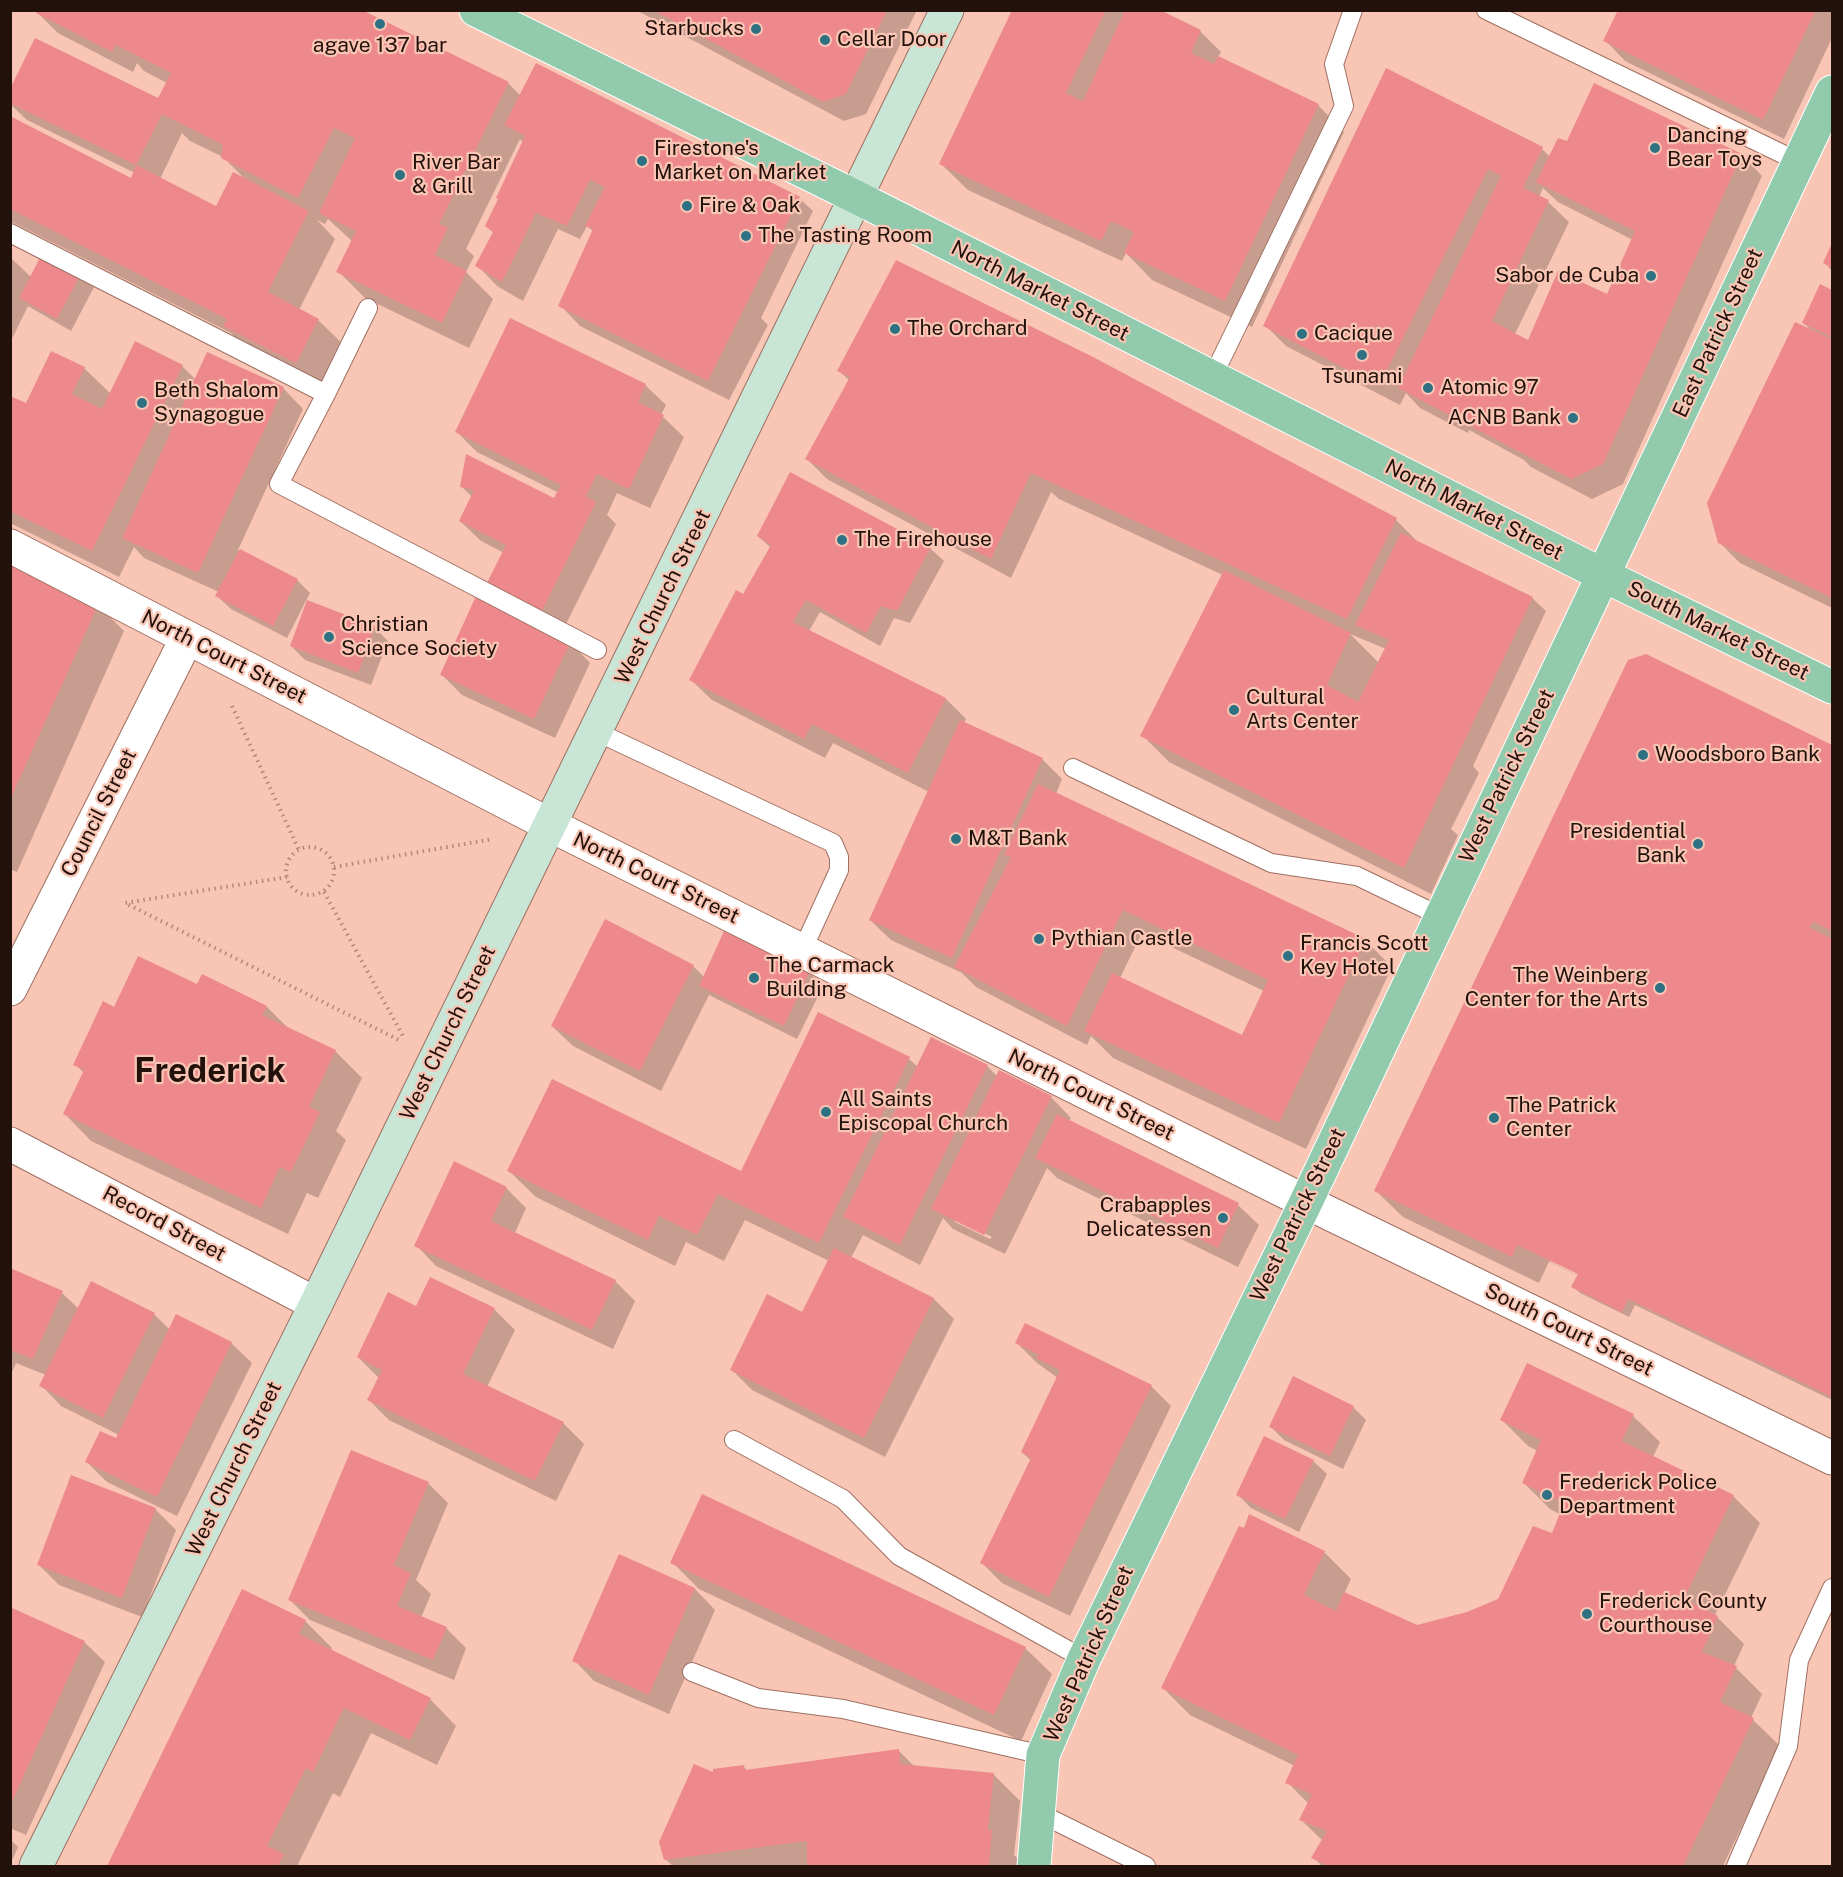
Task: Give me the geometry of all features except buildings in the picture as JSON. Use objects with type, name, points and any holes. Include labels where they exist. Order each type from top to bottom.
[{"type":"main road","name":"North Market Street","points":[[476,10],[858,198],[1603,575]]},
{"type":"main road","name":"East Patrick Street","points":[[1603,575],[1833,92]]},
{"type":"main road","name":"South Market Street","points":[[1603,575],[1833,687]]},
{"type":"main road","name":"West Patrick Street","points":[[1034,1866],[1043,1755],[1084,1659],[1306,1202],[1603,575]]},
{"type":"street","name":"West Church Street","points":[[36,1866],[597,732],[858,198],[947,10]]},
{"type":"street","name":"North Court Street","points":[[10,546],[550,825],[1306,1202]]},
{"type":"street","name":"Council Street","points":[[10,988],[187,638]]},
{"type":"street","name":"Record Street","points":[[10,1144],[316,1304]]},
{"type":"street","name":"South Court Street","points":[[1306,1202],[1833,1458]]},
{"type":"lane","points":[[1212,378],[1344,106],[1334,64],[1353,10]]},
{"type":"lane","points":[[1486,10],[1799,162]]},
{"type":"lane","points":[[10,232],[326,394]]},
{"type":"lane","points":[[368,308],[279,484],[597,650]]},
{"type":"lane","points":[[597,732],[833,843],[839,857],[839,870],[801,951]]},
{"type":"lane","points":[[1074,768],[1271,863],[1357,876],[1440,916]]},
{"type":"lane","points":[[735,1440],[843,1499],[898,1556],[1084,1659]]},
{"type":"lane","points":[[1736,1866],[1788,1746],[1799,1660],[1833,1588]]},
{"type":"lane","points":[[692,1672],[758,1698],[843,1709],[1043,1755]]},
{"type":"lane","points":[[1037,1812],[1146,1866]]},
{"type":"path","points":[[228,697],[299,850]]},
{"type":"path","points":[[334,867],[496,839]]},
{"type":"path","points":[[316,847],[328,855],[334,867],[332,881],[324,892],[310,896],[297,892],[288,882],[285,869],[291,856],[299,850],[316,847]]},
{"type":"path","points":[[287,877],[124,903],[407,1044],[324,892]]},
{"type":"place","name":"agave 137 bar","points":[[380,24]]},
{"type":"place","name":"Starbucks","points":[[756,29]]},
{"type":"place","name":"Cellar Door","points":[[825,40]]},
{"type":"place","name":"Dancing Bear Toys","points":[[1655,148]]},
{"type":"place","name":"Firestone's Market on Market","points":[[642,161]]},
{"type":"place","name":"River Bar & Grill","points":[[400,175]]},
{"type":"place","name":"Fire & Oak","points":[[687,206]]},
{"type":"place","name":"The Tasting Room","points":[[746,236]]},
{"type":"place","name":"Sabor de Cuba","points":[[1651,276]]},
{"type":"place","name":"The Orchard","points":[[895,329]]},
{"type":"place","name":"Cacique","points":[[1302,334]]},
{"type":"place","name":"Tsunami","points":[[1362,355]]},
{"type":"place","name":"Atomic 97","points":[[1428,388]]},
{"type":"place","name":"Beth Shalom Synagogue","points":[[142,403]]},
{"type":"place","name":"ACNB Bank","points":[[1573,418]]},
{"type":"place","name":"The Firehouse","points":[[842,540]]},
{"type":"place","name":"Christian Science Society","points":[[329,637]]},
{"type":"place","name":"Cultural Arts Center","points":[[1234,710]]},
{"type":"place","name":"Woodsboro Bank","points":[[1643,755]]},
{"type":"place","name":"M&T Bank","points":[[956,839]]},
{"type":"place","name":"Presidential Bank","points":[[1698,844]]},
{"type":"place","name":"Pythian Castle","points":[[1039,939]]},
{"type":"place","name":"Francis Scott Key Hotel","points":[[1288,956]]},
{"type":"place","name":"The Carmack Building","points":[[754,978]]},
{"type":"place","name":"The Weinberg Center for the Arts","points":[[1660,988]]},
{"type":"place","name":"All Saints Episcopal Church","points":[[826,1112]]},
{"type":"place","name":"The Patrick Center","points":[[1494,1118]]},
{"type":"place","name":"Crabapples Delicatessen","points":[[1223,1218]]},
{"type":"place","name":"Frederick Police Department","points":[[1547,1495]]},
{"type":"place","name":"Frederick County Courthouse","points":[[1587,1614]]},
{"type":"district","name":"Frederick","points":[[210,1072]]}]
